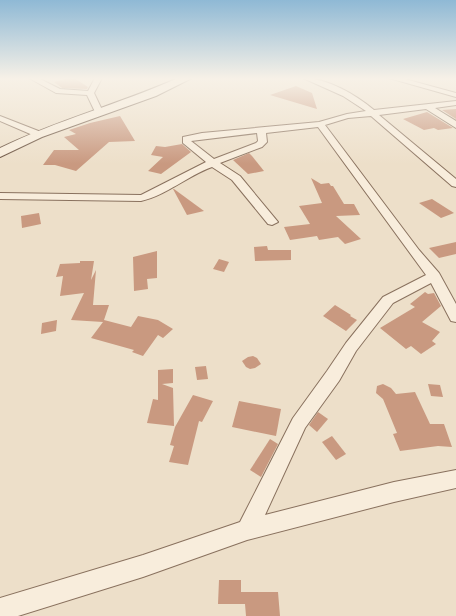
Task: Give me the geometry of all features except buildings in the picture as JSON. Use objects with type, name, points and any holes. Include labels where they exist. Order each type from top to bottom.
[{"type":"street","points":[[96,107],[99,112]]},
{"type":"street","points":[[0,153],[38,134],[114,107]]},
{"type":"street","points":[[365,107],[456,184]]},
{"type":"street","points":[[272,222],[236,178],[213,163],[186,141],[186,139],[320,124],[333,119],[372,112],[421,107]]},
{"type":"street","points":[[429,107],[456,125]]},
{"type":"street","points":[[0,118],[38,134]]},
{"type":"street","points":[[320,124],[415,254],[434,276],[456,317]]},
{"type":"street","points":[[0,196],[141,198],[149,196],[185,175],[259,145],[264,139],[260,130]]},
{"type":"street","points":[[247,530],[299,423],[333,376],[351,347],[388,300],[434,276]]},
{"type":"street","points":[[0,610],[143,566],[247,530],[394,492],[456,479]]}]
